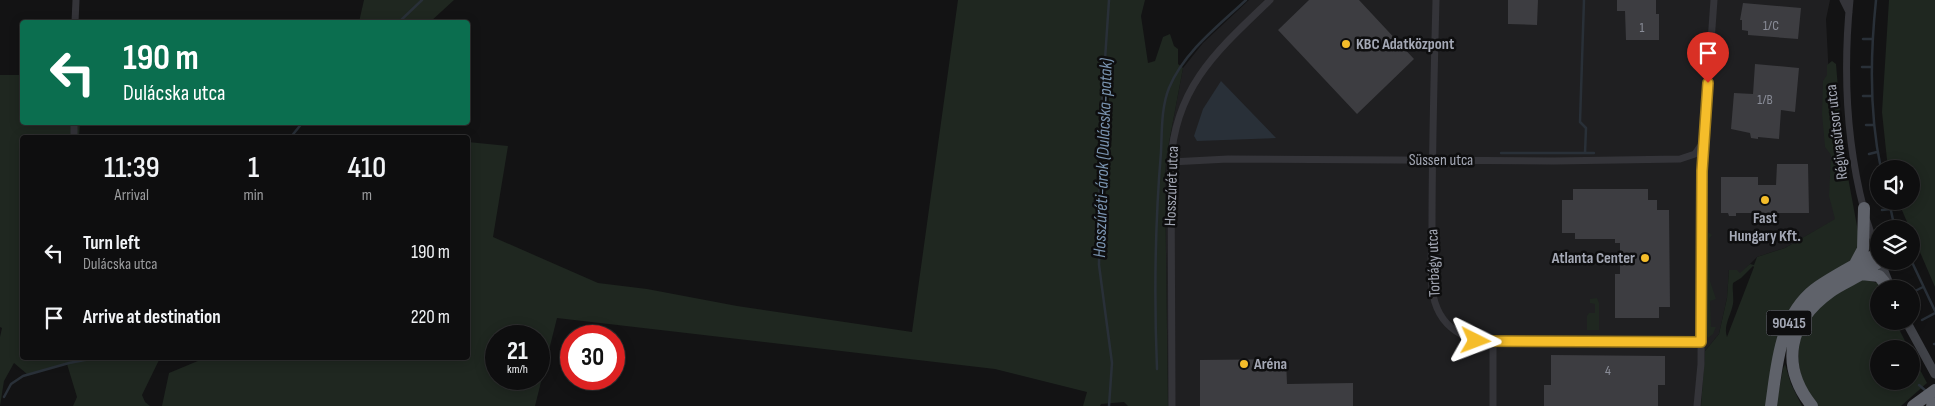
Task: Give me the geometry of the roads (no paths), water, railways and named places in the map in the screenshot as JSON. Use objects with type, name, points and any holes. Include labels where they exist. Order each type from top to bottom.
[{"type":"highway","points":[[1812,406],[1798,385],[1794,372],[1792,360],[1797,331],[1803,319],[1818,301],[1856,271],[1863,249],[1864,208]]},
{"type":"highway","name":"90415","points":[[1771,406],[1778,356],[1783,336],[1792,317],[1813,290],[1856,271],[1868,258],[1870,258]]},
{"type":"highway","points":[[1856,271],[1879,276],[1883,280]]},
{"type":"highway","points":[[1913,406],[1935,390]]},
{"type":"highway","points":[[1932,406],[1935,403]]},
{"type":"street","points":[[75,20],[76,0]]},
{"type":"street","name":"Hosszúrét utca","points":[[1172,406],[1171,162],[1179,116],[1195,81],[1225,43],[1270,0]]},
{"type":"street","name":"Torbágy utca","points":[[1436,0],[1432,160],[1433,270],[1436,306],[1442,319],[1451,329],[1476,341],[1701,342]]},
{"type":"street","points":[[1843,0],[1849,12]]},
{"type":"street","name":"Régivasútsor utca","points":[[1850,0],[1845,48],[1846,91],[1854,162],[1870,229]]},
{"type":"street","points":[[1697,406],[1701,342],[1701,226],[1704,141],[1715,2]]},
{"type":"street","name":"Süssen utca","points":[[1171,162],[1210,160],[1680,158],[1695,154],[1704,141]]},
{"type":"street","points":[[1911,330],[1935,374]]},
{"type":"street","points":[[1493,342],[1494,406]]},
{"type":"waterway","points":[[401,20],[422,0]]},
{"type":"waterway","name":"Hosszúréti-árok (Dulácska-patak)","points":[[1109,0],[1100,134],[1099,265],[1112,363],[1109,406]]},
{"type":"waterway","points":[[1157,369],[1156,233],[1162,120],[1166,96],[1175,75],[1183,63],[1203,40],[1246,0]]},
{"type":"waterway","points":[[1584,0],[1580,122],[1586,128],[1585,153]]},
{"type":"waterway","points":[[1876,0],[1872,85],[1874,127],[1879,160]]},
{"type":"waterway","points":[[1863,39],[1872,39]]},
{"type":"waterway","points":[[1862,67],[1871,67]]},
{"type":"waterway","points":[[1863,96],[1871,96]]},
{"type":"waterway","points":[[292,135],[301,125]]},
{"type":"waterway","points":[[1866,125],[1874,125]]},
{"type":"waterway","points":[[1869,154],[1877,152]]},
{"type":"waterway","points":[[1501,153],[1594,153]]},
{"type":"waterway","points":[[1891,210],[1893,220]]},
{"type":"waterway","points":[[1916,270],[1935,311]]},
{"type":"waterway","points":[[1922,320],[1935,313]]},
{"type":"waterway","points":[[4,397],[11,384],[23,376],[85,360]]},
{"type":"waterway","points":[[1920,386],[1926,391]]},
{"type":"place","name":"KBC Adatközpont","points":[[1346,44]]},
{"type":"place","name":"Fast Hungary Kft.","points":[[1765,200]]},
{"type":"place","name":"Atlanta Center","points":[[1645,258]]},
{"type":"place","name":"Aréna","points":[[1244,364]]}]
